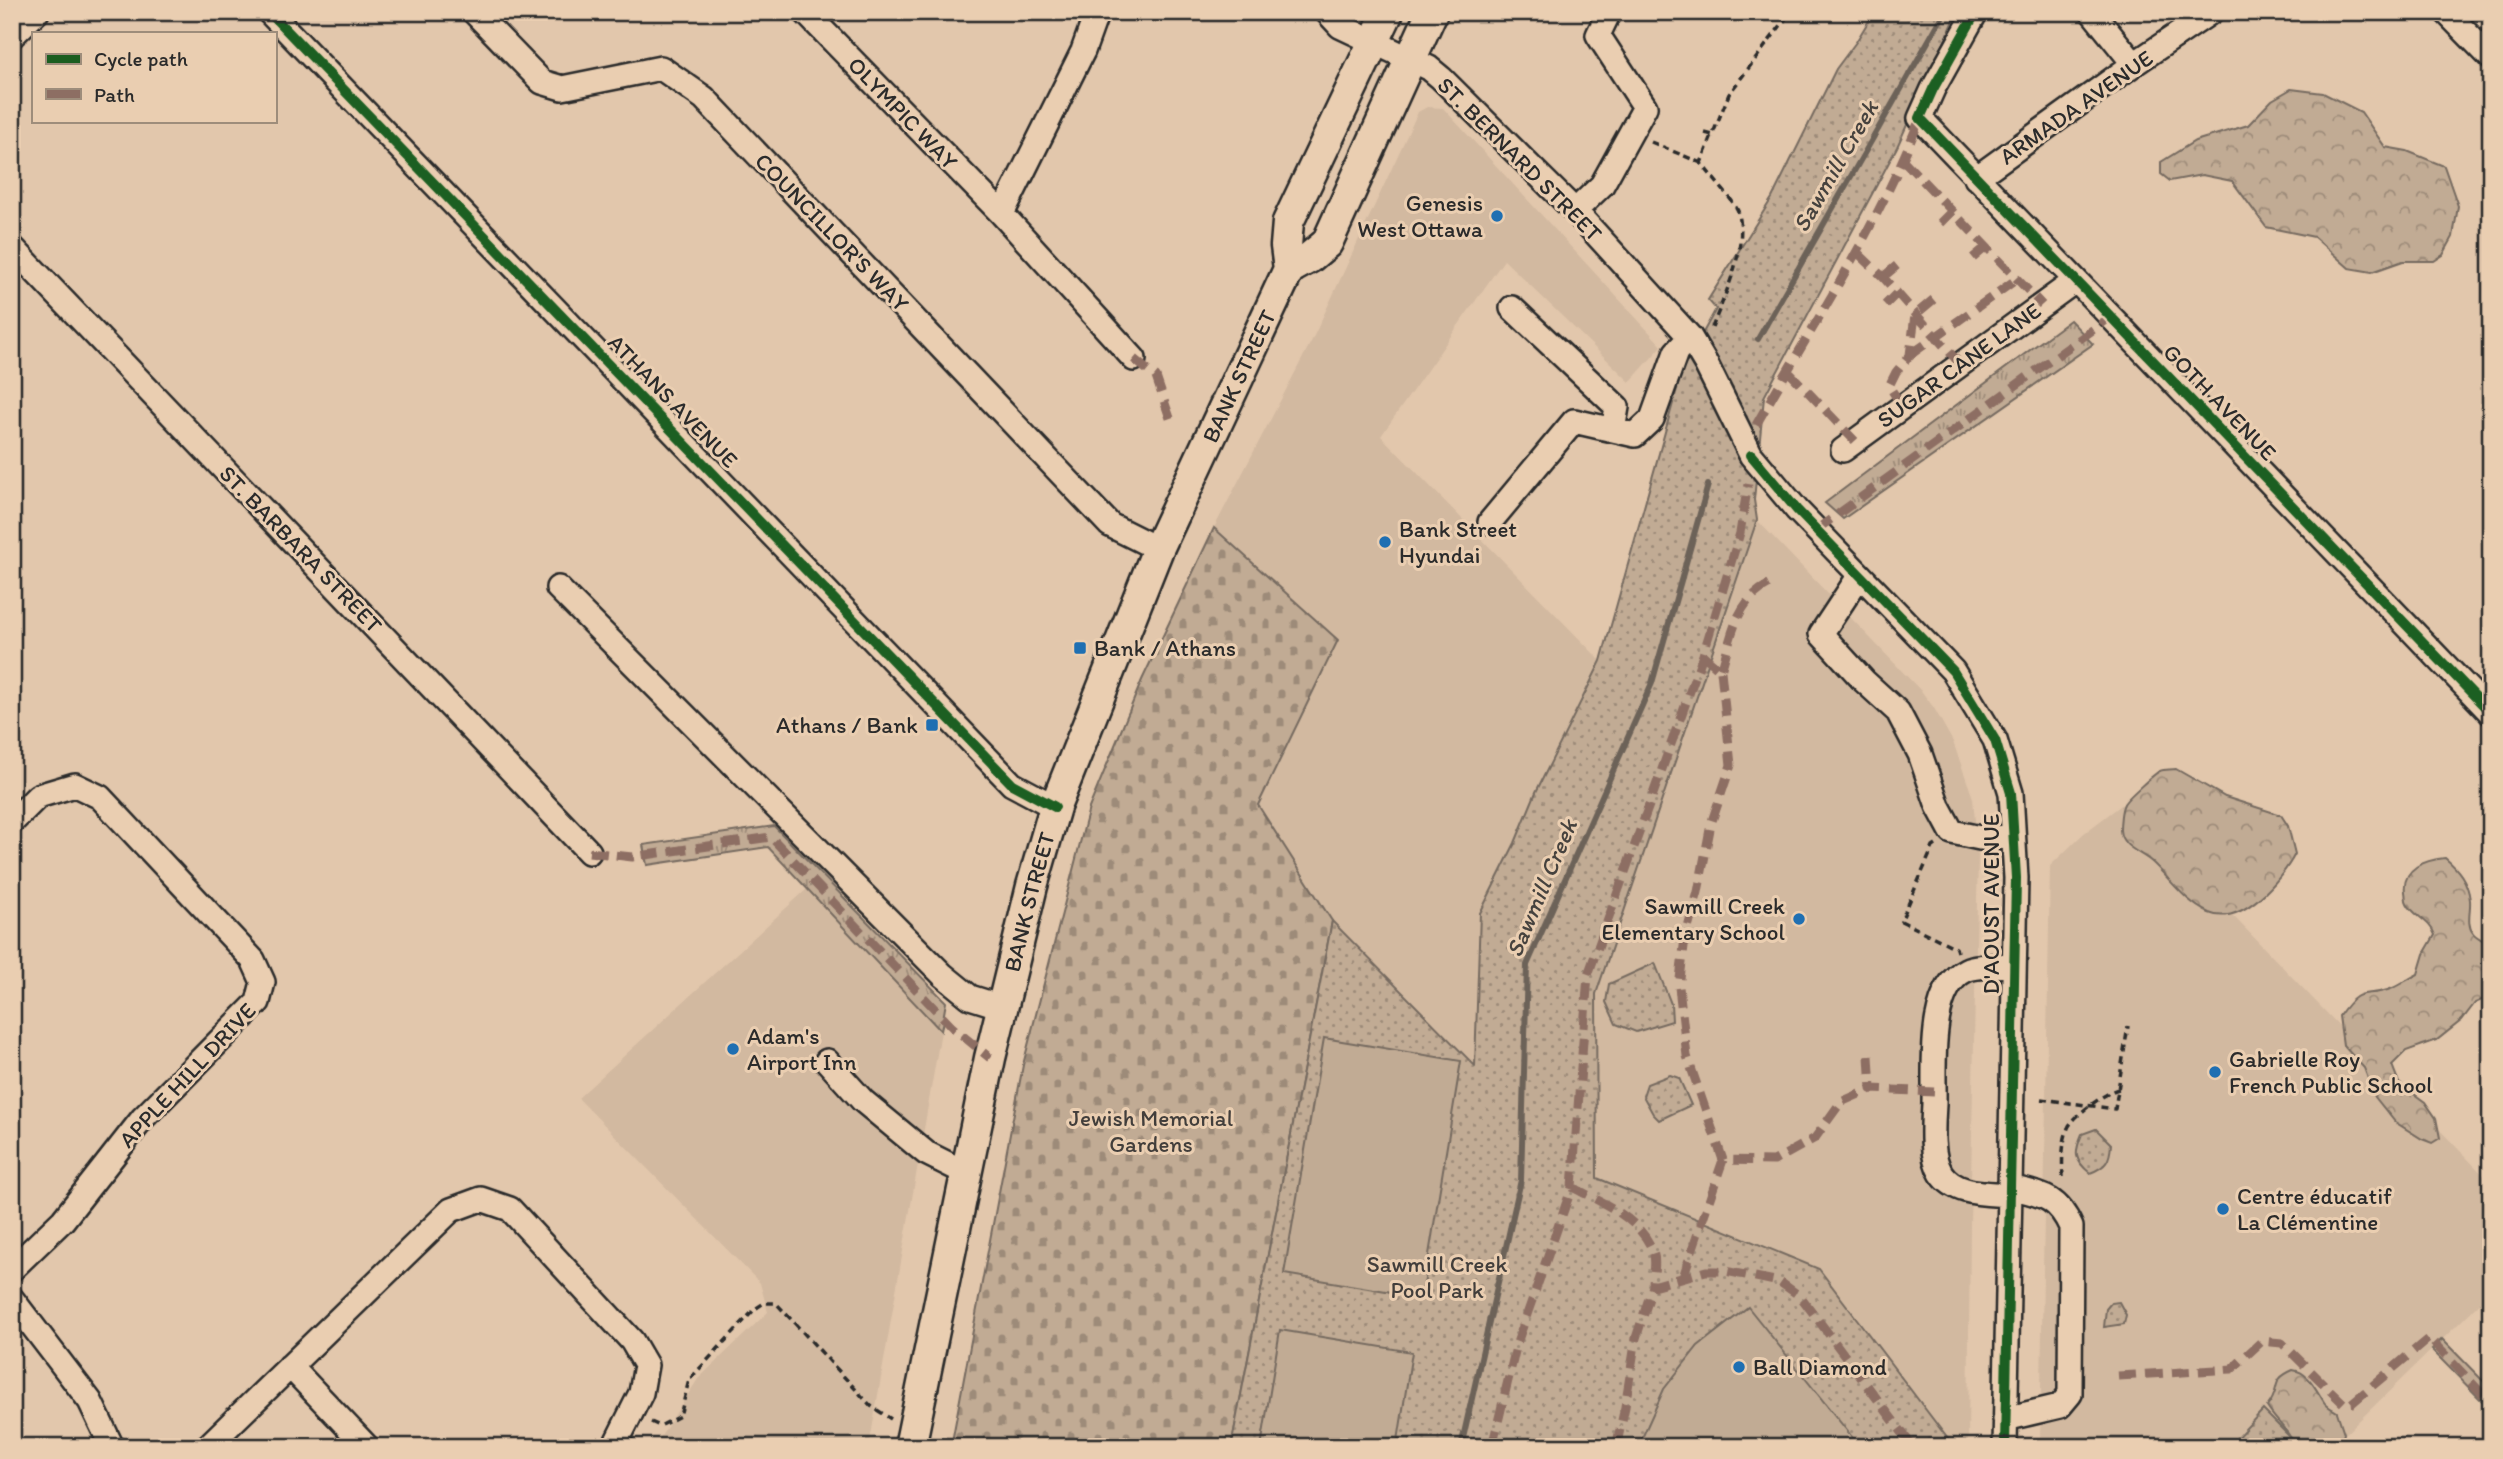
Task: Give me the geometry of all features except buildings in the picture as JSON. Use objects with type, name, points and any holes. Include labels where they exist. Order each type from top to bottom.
[{"type":"main road","name":"BANK STREET","points":[[912,1440],[1002,1007],[1055,807],[1158,549],[1289,269],[1286,246],[1288,222],[1388,12]]},
{"type":"main road","points":[[1289,269],[1309,258],[1327,243],[1432,12]]},
{"type":"street","points":[[12,36],[37,12]]},
{"type":"street","name":"ATHANS AVENUE","points":[[269,12],[1012,784],[1055,807]]},
{"type":"street","name":"OLYMPIC WAY","points":[[805,12],[1002,214],[1134,359]]},
{"type":"street","points":[[1002,214],[1083,51],[1097,12]]},
{"type":"street","name":"ST. BERNARD STREET","points":[[1327,12],[1340,26],[1429,68],[1441,78],[1701,333]]},
{"type":"street","points":[[1575,211],[1602,185],[1645,107],[1598,35],[1609,12]]},
{"type":"street","name":"GOTH AVENUE","points":[[1976,12],[1920,118],[2491,713]]},
{"type":"street","points":[[2092,12],[2134,64]]},
{"type":"street","name":"ARMADA AVENUE","points":[[1976,178],[2211,12]]},
{"type":"street","points":[[2446,12],[2491,58]]},
{"type":"street","name":"COUNCILLOR'S WAY","points":[[477,13],[542,82],[562,89],[661,68],[704,98],[1110,525],[1158,549]]},
{"type":"street","name":"ST. BARBARA STREET","points":[[12,247],[589,852]]},
{"type":"street","name":"SUGAR CANE LANE","points":[[1843,450],[2075,281]]},
{"type":"street","points":[[1512,308],[1617,407],[1614,430]]},
{"type":"street","points":[[1490,522],[1574,421],[1635,435],[1652,419],[1676,352],[1701,333]]},
{"type":"street","name":"D'AOUST AVENUE","points":[[1701,333],[1706,363],[1751,455],[1797,510],[1953,671],[1995,740],[2011,793],[2016,878],[2005,1447]]},
{"type":"street","points":[[1860,575],[1821,634],[1864,681],[1898,712],[1920,754],[1938,806],[1952,832],[1980,838],[2014,837]]},
{"type":"street","points":[[558,589],[943,975],[970,997],[1002,1007]]},
{"type":"street","name":"APPLE HILL DRIVE","points":[[12,822],[38,796],[75,785],[100,797],[253,960],[263,982],[258,1002],[143,1118],[63,1220],[12,1269]]},
{"type":"street","points":[[2005,1419],[2060,1406],[2070,1394],[2071,1227],[2065,1212],[2056,1202],[2041,1195],[2009,1191],[1962,1191],[1941,1173],[1932,1129],[1933,1054],[1939,1012],[1950,985],[1967,970],[2014,965]]},
{"type":"street","points":[[827,1061],[863,1101],[926,1153],[966,1173]]},
{"type":"street","points":[[207,1447],[451,1210],[481,1199],[510,1209],[632,1341],[646,1365],[641,1393],[614,1447]]},
{"type":"street","points":[[12,1299],[90,1401],[112,1447]]},
{"type":"street","points":[[290,1366],[367,1447]]},
{"type":"path","points":[[1701,163],[1729,94],[1791,12]]},
{"type":"path","points":[[1704,133],[1713,135]]},
{"type":"path","points":[[1632,134],[1701,163],[1738,211],[1740,237],[1737,266],[1701,333]]},
{"type":"path","points":[[1950,946],[1901,921],[1933,848],[1952,832]]},
{"type":"path","points":[[2041,1100],[2115,1109],[2128,1026]]},
{"type":"path","points":[[2063,1177],[2062,1159],[2068,1126],[2109,1091],[2119,1089]]},
{"type":"path","points":[[630,1415],[660,1426],[680,1416],[689,1380],[755,1309],[764,1303],[776,1303],[871,1406],[912,1440]]},
{"type":"shaded area","points":[[1427,107],[1443,108],[1662,346],[1630,382],[1504,260],[1381,436],[1601,661],[1475,1067],[1332,921],[1258,805],[1338,640],[1214,528],[1313,338],[1418,112]]},
{"type":"shaded area","name":"Sawmill Creek Elementary School","points":[[1757,520],[1922,692],[1953,742],[1973,798],[1978,856],[1968,1447],[1954,1447],[1819,1269],[1596,1178],[1596,994]]},
{"type":"shaded area","name":"Gabrielle Roy French Public School","points":[[2124,803],[2491,1183],[2491,1292],[2332,1447],[2040,1447],[2050,866],[2083,834]]},
{"type":"shaded area","points":[[807,889],[941,1031],[869,1447],[654,1447],[698,1379],[768,1312],[760,1283],[578,1098]]},
{"type":"green space","name":"Sawmill Creek Pool Park","points":[[1874,12],[1958,12],[1897,147],[1764,397],[1754,500],[1757,520],[1596,994],[1597,1178],[1819,1269],[1954,1447],[1231,1447],[1332,921],[1475,1066],[1480,913],[1601,661],[1682,371],[1716,309],[1708,300],[1772,198],[1836,69]]},
{"type":"green space","points":[[2291,89],[2323,93],[2361,112],[2385,147],[2407,151],[2444,166],[2458,206],[2453,237],[2443,255],[2434,261],[2403,261],[2372,272],[2349,268],[2314,237],[2266,227],[2232,181],[2202,175],[2170,181],[2161,174],[2161,162],[2195,141],[2248,125],[2272,100]]},
{"type":"green space","points":[[2070,320],[2093,344],[1843,519],[1825,503]]},
{"type":"green space","name":"Jewish Memorial Gardens","points":[[1214,528],[1338,640],[1258,805],[1332,921],[1231,1447],[951,1447],[1023,1065],[1089,808],[1142,680]]},
{"type":"green space","points":[[2176,769],[2225,797],[2281,815],[2288,826],[2295,854],[2289,864],[2260,898],[2235,913],[2222,916],[2200,908],[2121,836],[2121,817],[2126,801],[2157,773]]},
{"type":"green space","points":[[774,826],[946,1002],[941,1031],[768,847],[647,865],[643,845]]},
{"type":"green space","points":[[2445,858],[2465,881],[2470,900],[2471,929],[2491,947],[2491,996],[2475,1003],[2462,1020],[2437,1040],[2406,1051],[2392,1065],[2399,1083],[2425,1102],[2436,1118],[2440,1138],[2432,1143],[2395,1122],[2375,1097],[2364,1068],[2343,1045],[2339,1016],[2358,996],[2393,988],[2418,974],[2424,954],[2435,935],[2407,903],[2405,884],[2407,877],[2416,867]]},
{"type":"green space","points":[[1655,963],[1671,1004],[1672,1021],[1636,1032],[1616,1024],[1606,1002],[1609,984]]},
{"type":"green space","points":[[1324,1038],[1461,1061],[1422,1297],[1284,1274]]},
{"type":"green space","points":[[1670,1075],[1679,1078],[1691,1105],[1659,1120],[1643,1096],[1647,1084]]},
{"type":"green space","points":[[2096,1129],[2111,1144],[2106,1163],[2090,1173],[2078,1160],[2077,1151],[2082,1134]]},
{"type":"green space","points":[[2119,1302],[2126,1315],[2124,1324],[2104,1327],[2106,1309],[2111,1303]]},
{"type":"green space","name":"Ball Diamond","points":[[1748,1307],[1860,1447],[1638,1447],[1664,1389],[1698,1346]]},
{"type":"green space","points":[[1280,1330],[1412,1352],[1397,1447],[1261,1447]]},
{"type":"green space","points":[[2442,1339],[2491,1389],[2491,1410],[2432,1350]]},
{"type":"green space","points":[[2293,1370],[2308,1378],[2325,1404],[2337,1412],[2344,1433],[2341,1447],[2295,1447],[2290,1436],[2267,1407],[2278,1381]]},
{"type":"green space","points":[[2263,1410],[2297,1444],[2294,1447],[2230,1445]]},
{"type":"waterway","name":"Sawmill Creek","points":[[1758,339],[1945,12]]},
{"type":"waterway","name":"Sawmill Creek","points":[[1461,1447],[1521,1180],[1527,965],[1652,683],[1708,485]]},
{"type":"marked path","points":[[1756,425],[1865,237],[1920,118]]},
{"type":"marked path","points":[[1904,161],[2042,305]]},
{"type":"marked path","points":[[1940,223],[1952,211]]},
{"type":"marked path","points":[[1973,258],[1986,247]]},
{"type":"marked path","points":[[1858,253],[1883,277],[1960,364]]},
{"type":"marked path","points":[[1883,277],[1901,262]]},
{"type":"marked path","points":[[1910,355],[2017,279]]},
{"type":"marked path","points":[[1885,305],[1896,294]]},
{"type":"marked path","points":[[1902,406],[1889,386],[1910,355],[1915,315],[1934,299]]},
{"type":"marked path","points":[[1816,530],[2109,318]]},
{"type":"marked path","points":[[1134,359],[1156,377],[1172,424]]},
{"type":"marked path","points":[[1788,371],[1855,441]]},
{"type":"marked path","points":[[1492,1447],[1517,1343],[1572,1187],[1588,975],[1703,655],[1740,533],[1748,484]]},
{"type":"marked path","points":[[1703,655],[1721,671],[1742,610],[1758,591],[1770,584]]},
{"type":"marked path","points":[[1721,671],[1731,765],[1711,824],[1698,892],[1685,938],[1679,987],[1687,1056],[1723,1160],[1774,1161],[1815,1138],[1841,1102],[1871,1089]]},
{"type":"marked path","points":[[589,852],[632,857],[771,837],[952,1027],[990,1058]]},
{"type":"marked path","points":[[1869,1056],[1871,1089],[1934,1092]]},
{"type":"marked path","points":[[1683,1277],[1723,1160]]},
{"type":"marked path","points":[[1572,1187],[1619,1212],[1639,1230],[1654,1256],[1653,1286]]},
{"type":"marked path","points":[[1616,1447],[1636,1338],[1653,1286],[1706,1271],[1725,1271],[1780,1282],[1801,1297],[1913,1447]]},
{"type":"marked path","points":[[2118,1376],[2232,1369],[2262,1341],[2282,1343],[2344,1404],[2352,1403],[2429,1338],[2491,1403]]},
{"type":"cycle path","points":[[269,12],[1012,784],[1055,807]]},
{"type":"cycle path","points":[[1976,12],[1920,118],[2491,713]]},
{"type":"cycle path","points":[[1751,455],[1797,510],[1953,671],[1995,740],[2011,793],[2016,878],[2005,1447]]},
{"type":"place","name":"Genesis West Ottawa","points":[[1497,216]]},
{"type":"place","name":"Bank Street Hyundai","points":[[1385,542]]},
{"type":"place","name":"Bank / Athans","points":[[1080,648]]},
{"type":"place","name":"Athans / Bank","points":[[932,725]]},
{"type":"place","name":"Sawmill Creek Elementary School","points":[[1799,919]]},
{"type":"place","name":"Adam's Airport Inn","points":[[733,1049]]},
{"type":"place","name":"Gabrielle Roy French Public School","points":[[2215,1072]]},
{"type":"place","name":"Centre éducatif La Clémentine","points":[[2223,1209]]},
{"type":"place","name":"Ball Diamond","points":[[1739,1367]]}]
